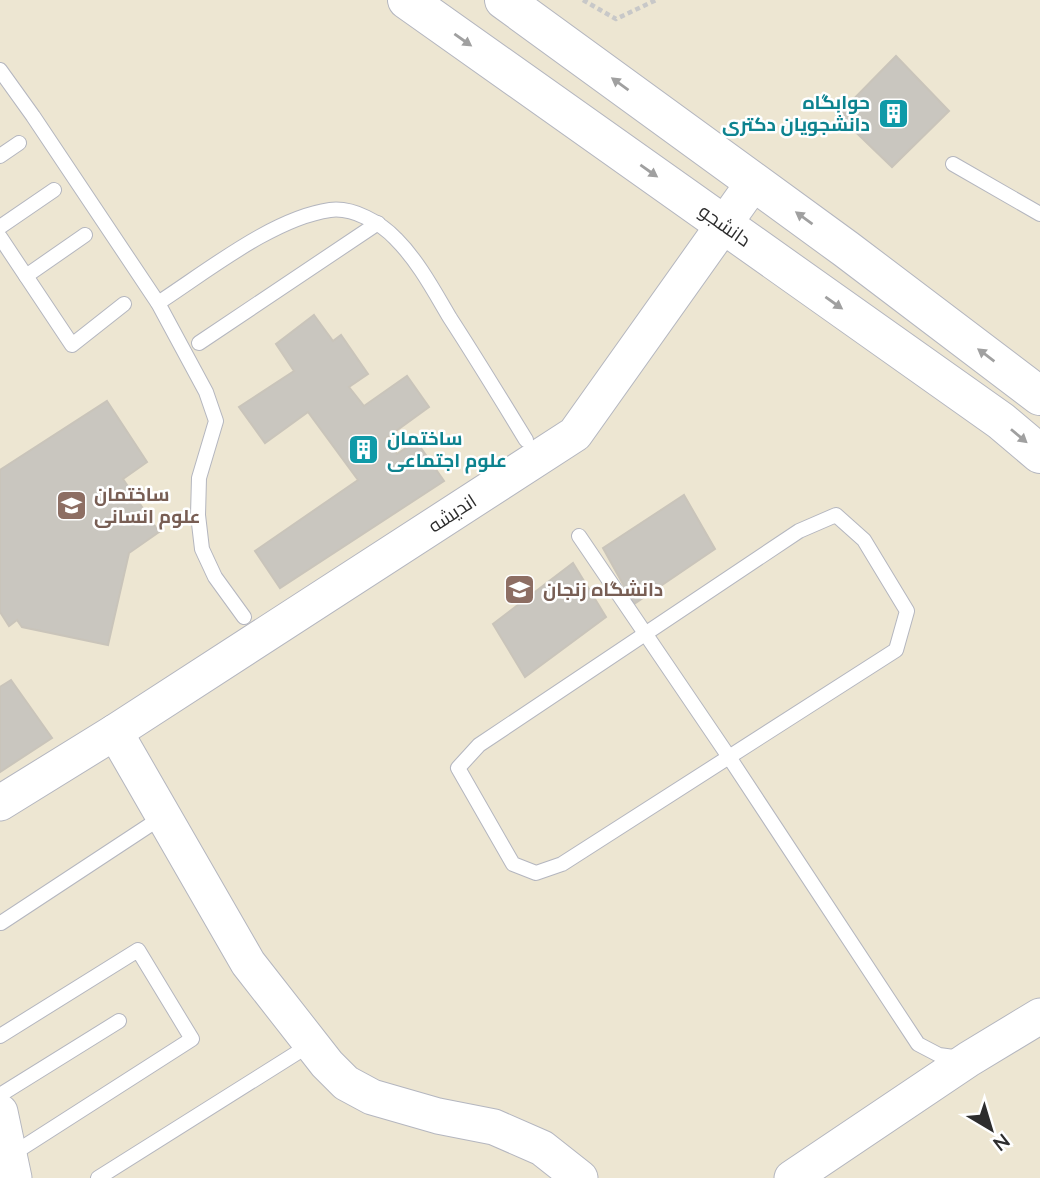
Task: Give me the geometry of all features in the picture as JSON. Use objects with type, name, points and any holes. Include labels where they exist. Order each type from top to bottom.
[{"type":"main road","name":"دانشجو","points":[[407,0],[1001,421],[1040,454]]},
{"type":"main road","points":[[504,0],[754,182],[1040,396]]},
{"type":"street","name":"اندیشه","points":[[0,803],[575,433],[754,182]]},
{"type":"street","points":[[114,732],[248,963],[327,1064],[346,1083],[372,1097],[438,1116],[494,1127],[542,1147],[580,1178]]},
{"type":"street","points":[[792,1178],[969,1059],[1040,1016]]},
{"type":"street","points":[[0,1112],[12,1167]]},
{"type":"lane","points":[[0,70],[158,303],[206,392],[216,421],[199,478],[198,515],[202,549],[215,577],[244,617]]},
{"type":"lane","points":[[0,156],[19,143]]},
{"type":"lane","points":[[953,164],[1040,214]]},
{"type":"lane","points":[[0,228],[54,190]]},
{"type":"lane","points":[[158,303],[257,239],[298,219],[332,209],[355,213],[378,223],[397,239],[424,275],[526,440]]},
{"type":"lane","points":[[199,343],[378,223]]},
{"type":"lane","points":[[26,276],[85,235]]},
{"type":"lane","points":[[0,237],[72,345],[124,304]]},
{"type":"lane","points":[[835,515],[864,540],[907,611],[896,650],[562,864],[536,873],[513,864],[458,768],[479,745],[645,634],[799,531],[835,515]]},
{"type":"lane","points":[[579,536],[918,1044],[939,1055],[969,1059]]},
{"type":"lane","points":[[1,923],[162,817]]},
{"type":"lane","points":[[0,1036],[138,950],[192,1039],[12,1167]]},
{"type":"lane","points":[[0,1095],[119,1021]]},
{"type":"lane","points":[[98,1178],[311,1044]]},
{"type":"path","points":[[583,0],[617,19],[656,0]]},
{"type":"shaded area","name":"دانشگاه زنجان","points":[[0,0],[1040,0],[1040,1178],[0,1178]]},
{"type":"building","name":"حوابگاه دانشجویان دکتری","points":[[896,56],[949,111],[892,167],[838,115]]},
{"type":"building","name":"ساختمان علوم اجتماعی","points":[[314,315],[333,341],[341,335],[368,374],[349,387],[364,406],[407,376],[429,407],[385,439],[397,454],[416,441],[444,481],[280,588],[255,551],[358,480],[308,412],[265,443],[239,407],[294,371],[276,344]]},
{"type":"building","name":"ساختمان علوم انسانی","points":[[107,401],[147,462],[123,479],[159,532],[129,553],[108,645],[22,627],[17,620],[9,626],[0,612],[0,470]]},
{"type":"building","points":[[684,495],[715,549],[634,604],[603,548]]},
{"type":"building","points":[[573,563],[606,617],[525,677],[493,624]]},
{"type":"building","points":[[11,680],[52,738],[0,772],[0,687]]},
{"type":"place","name":"حوابگاه دانشجویان دکتری","points":[[893,113]]},
{"type":"place","name":"ساختمان علوم اجتماعی","points":[[364,449]]},
{"type":"place","name":"ساختمان علوم انسانی","points":[[71,505]]},
{"type":"place","name":"دانشگاه زنجان","points":[[520,589]]}]
